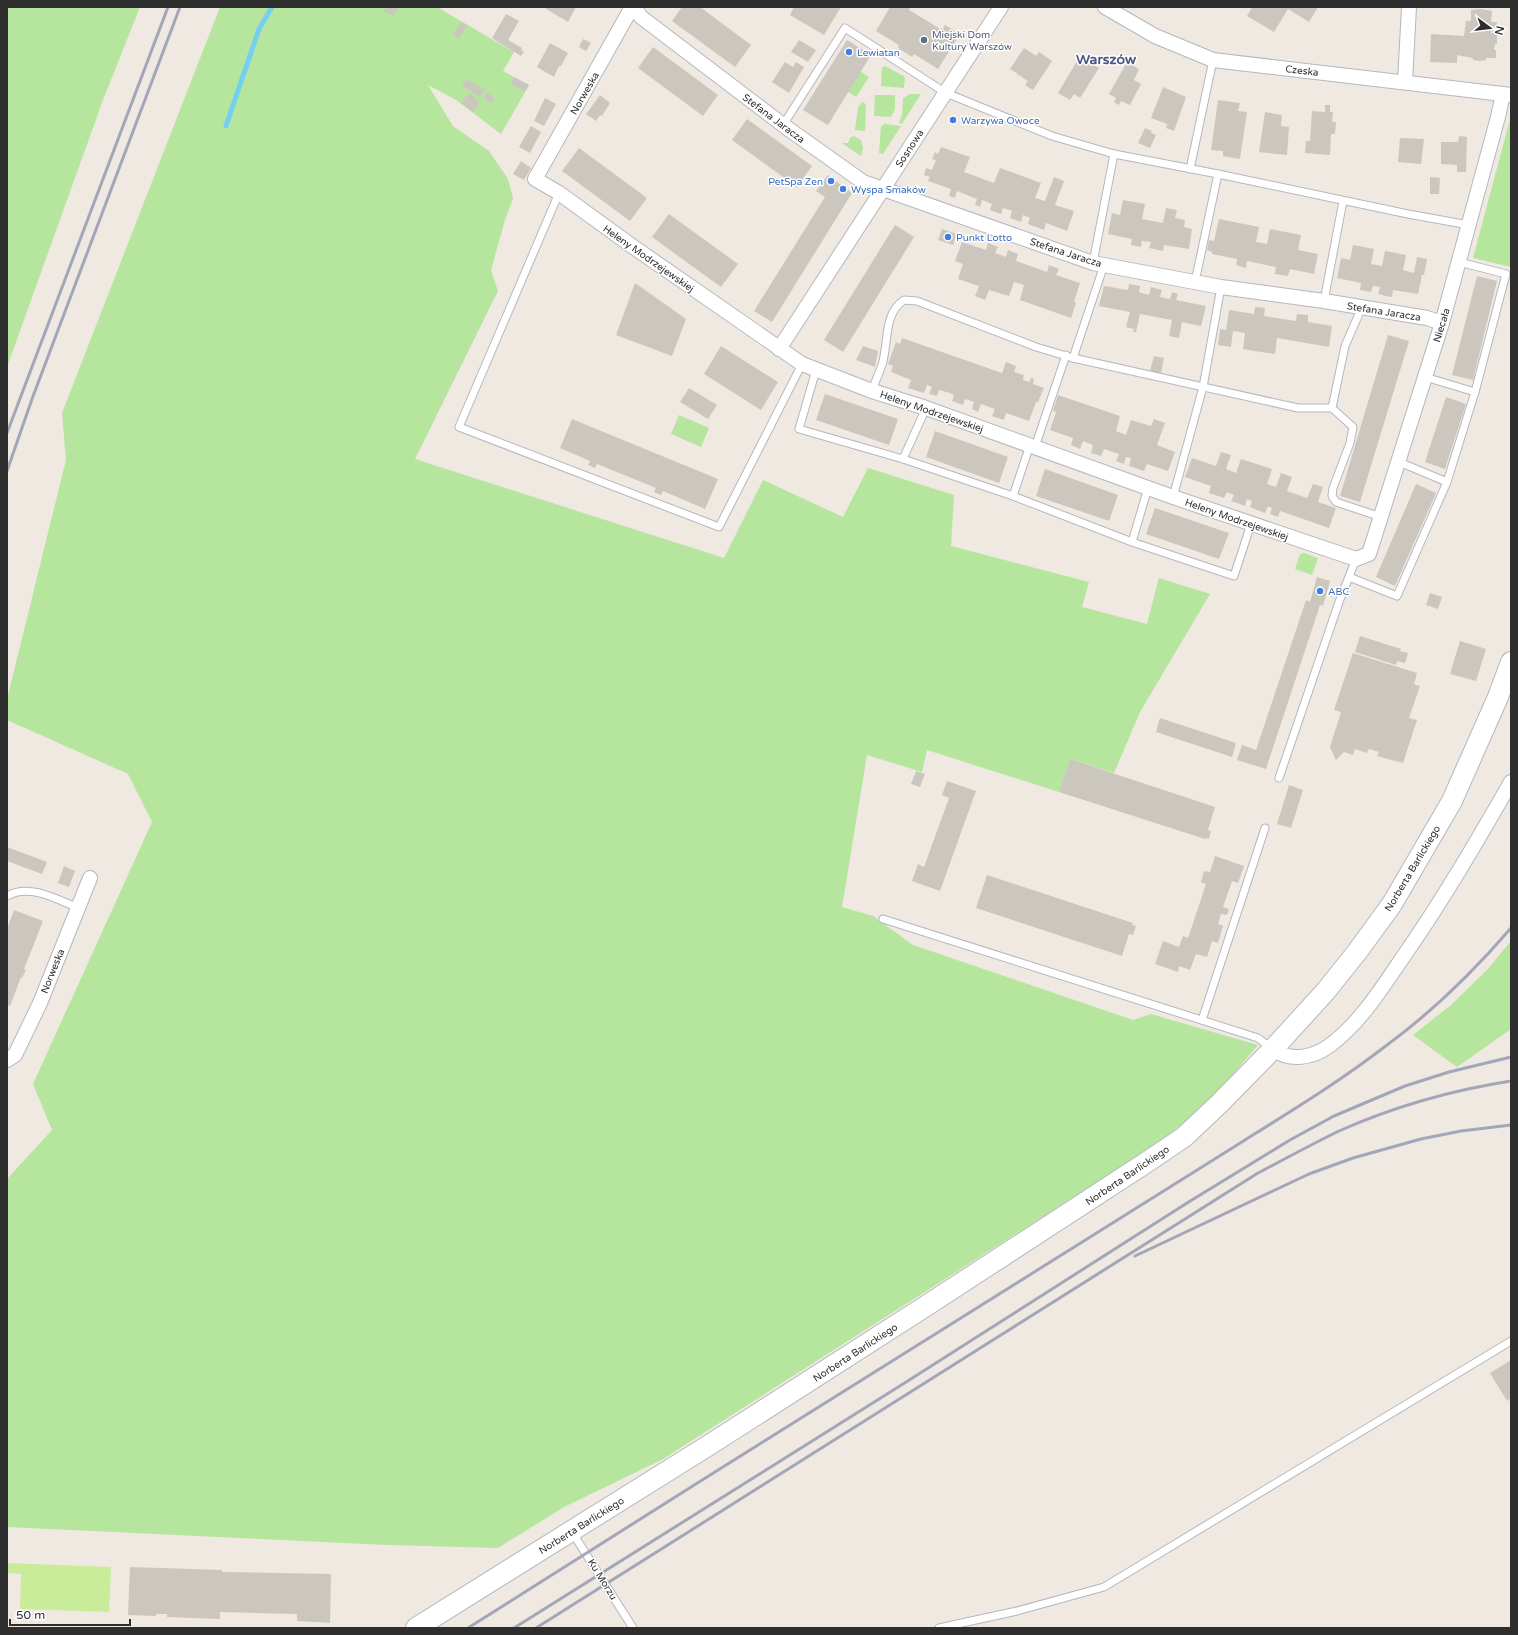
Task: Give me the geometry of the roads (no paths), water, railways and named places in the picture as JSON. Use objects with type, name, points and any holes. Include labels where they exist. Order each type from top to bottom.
[{"type":"street","name":"Stefana Jaracza","points":[[633,7],[640,17],[783,125],[863,182],[1098,264],[1221,287],[1324,301],[1427,318],[1442,323]]},
{"type":"street","name":"Norweska","points":[[535,179],[633,7]]},
{"type":"street","name":"Sosnowa","points":[[779,349],[882,188],[946,93],[1001,7]]},
{"type":"street","name":"Czeska","points":[[1105,7],[1155,36],[1212,60],[1507,94]]},
{"type":"street","points":[[1405,82],[1408,7]]},
{"type":"street","name":"Niecała","points":[[1362,556],[1381,517],[1399,462],[1442,323],[1498,117],[1507,94]]},
{"type":"street","name":"Heleny Modrzejewskiej","points":[[535,179],[559,193],[802,364],[872,391],[926,408],[1251,524],[1362,556]]},
{"type":"street","name":"Norberta Barlickiego","points":[[416,1628],[922,1309],[1184,1137],[1220,1104],[1325,992],[1357,952],[1392,904],[1455,795],[1498,698],[1511,662]]},
{"type":"street","points":[[1273,1049],[1281,1055],[1290,1058],[1305,1057],[1328,1047],[1346,1032],[1374,999],[1420,933],[1472,850],[1511,782]]},
{"type":"street","name":"Norweska","points":[[7,1060],[15,1055],[29,1026],[90,878]]},
{"type":"lane","points":[[783,125],[845,28],[946,93],[1052,136],[1114,154],[1469,225]]},
{"type":"lane","points":[[1190,169],[1212,60]]},
{"type":"lane","points":[[1073,358],[1098,264],[1114,154]]},
{"type":"lane","points":[[1195,282],[1218,174]]},
{"type":"lane","points":[[559,193],[459,427],[719,528],[802,364]]},
{"type":"lane","points":[[1324,301],[1343,201]]},
{"type":"lane","points":[[1349,577],[1397,596],[1447,482],[1475,392],[1506,274],[1459,262]]},
{"type":"lane","points":[[1173,497],[1203,387],[1221,287]]},
{"type":"lane","points":[[872,391],[882,364],[890,315],[898,304],[904,300],[917,301],[1036,347],[1073,358],[1298,408],[1332,408],[1353,426],[1350,443],[1333,488],[1332,496],[1336,502],[1381,517]]},
{"type":"lane","points":[[1332,408],[1345,346],[1362,307]]},
{"type":"lane","points":[[1013,496],[1066,355]]},
{"type":"lane","points":[[816,370],[799,429],[903,459],[1013,496],[1132,542],[1234,576],[1251,524]]},
{"type":"lane","points":[[1425,377],[1475,392]]},
{"type":"lane","points":[[903,459],[926,408]]},
{"type":"lane","points":[[1399,462],[1447,482]]},
{"type":"lane","points":[[1132,542],[1148,488]]},
{"type":"lane","points":[[1278,778],[1339,602],[1349,577],[1362,556]]},
{"type":"lane","points":[[1202,1020],[1265,828]]},
{"type":"lane","points":[[7,896],[11,893],[31,890],[78,908]]},
{"type":"lane","points":[[883,919],[1258,1038],[1273,1049]]},
{"type":"lane","points":[[940,1628],[1017,1611],[1104,1587],[1511,1341]]},
{"type":"lane","name":"Ku Morzu","points":[[572,1531],[633,1628]]},
{"type":"waterway","points":[[226,126],[259,29],[272,7]]},
{"type":"railway","points":[[7,433],[168,7]]},
{"type":"railway","points":[[7,471],[32,399],[180,7]]},
{"type":"railway","points":[[468,1628],[1335,1083],[1404,1032],[1436,1005],[1482,960],[1511,928]]},
{"type":"railway","points":[[514,1628],[903,1384],[1187,1203],[1290,1140],[1334,1116],[1405,1086],[1449,1072],[1511,1057]]},
{"type":"railway","points":[[536,1628],[1258,1173],[1339,1131],[1380,1114],[1445,1094],[1511,1081]]},
{"type":"railway","points":[[1135,1256],[1309,1174],[1353,1158],[1421,1139],[1461,1131],[1511,1125]]},
{"type":"place","name":"Miejski Dom Kultury Warszów","points":[[924,40]]},
{"type":"place","name":"Lewiatan","points":[[849,52]]},
{"type":"place","name":"Warzywa Owoce","points":[[953,120]]},
{"type":"place","name":"PetSpa Zen","points":[[831,181]]},
{"type":"place","name":"Wyspa Smaków","points":[[843,189]]},
{"type":"place","name":"Punkt Lotto","points":[[948,237]]},
{"type":"place","name":"ABC","points":[[1320,591]]},
{"type":"district","name":"Warszów","points":[[1106,59]]}]
